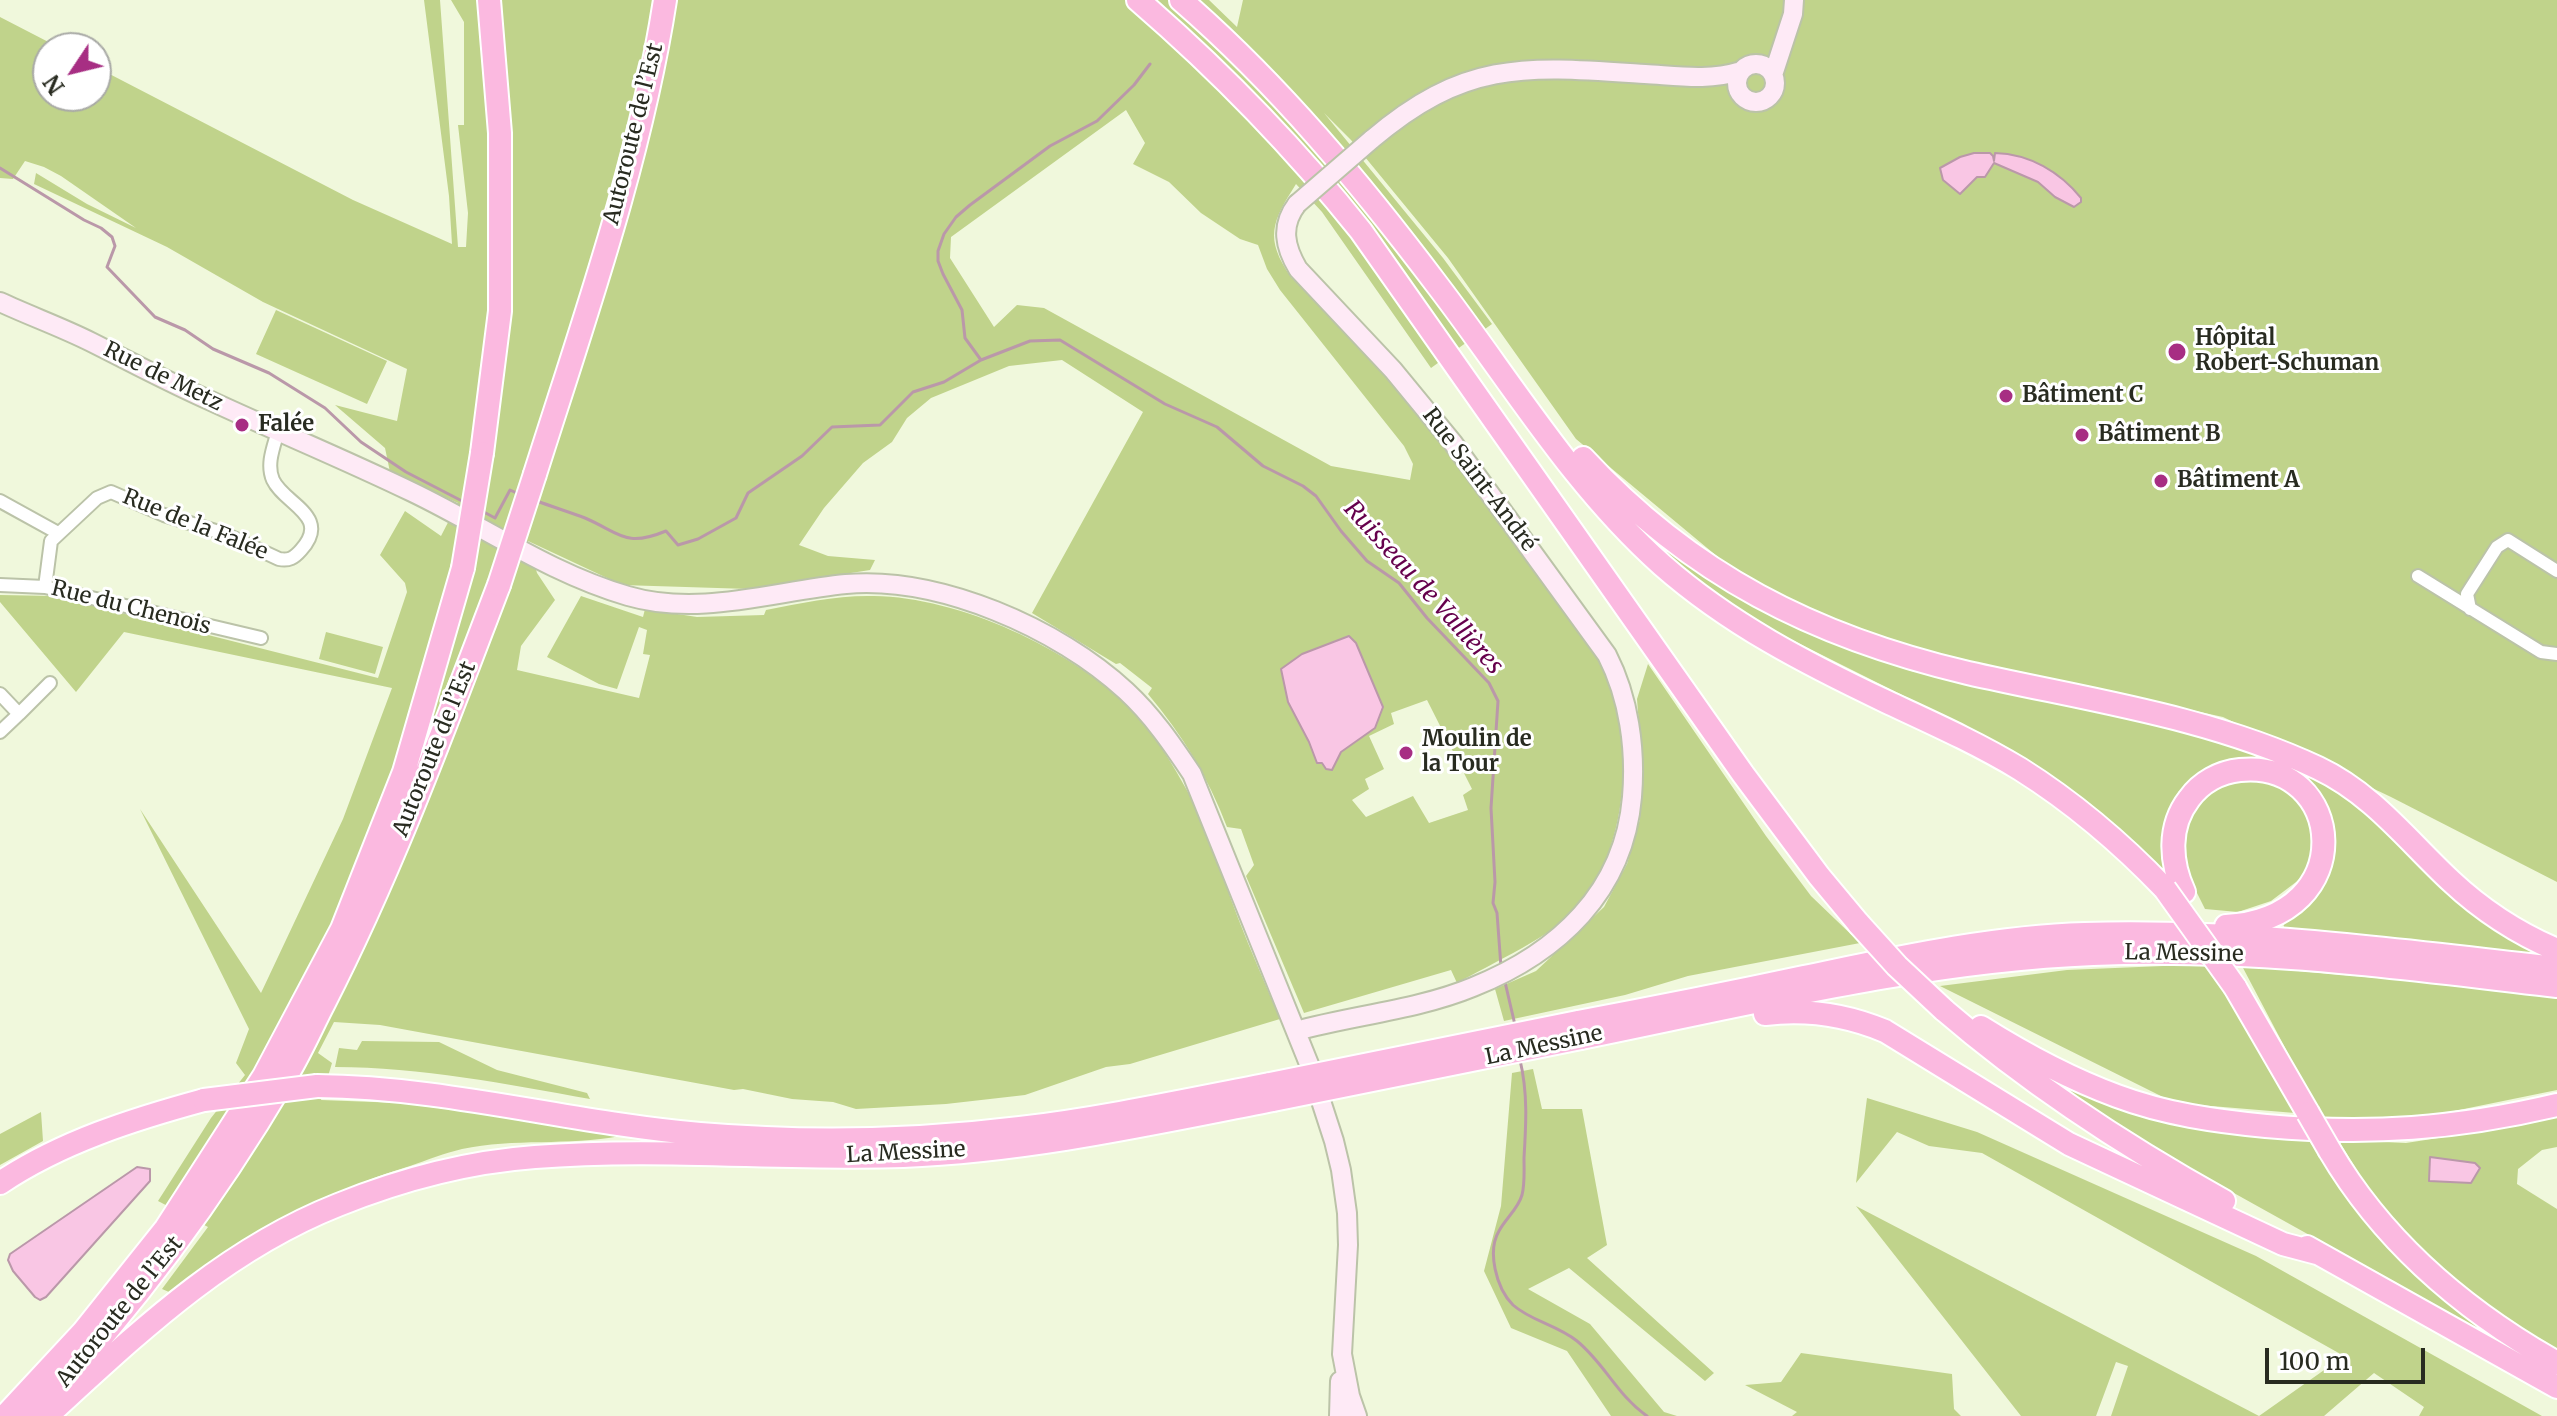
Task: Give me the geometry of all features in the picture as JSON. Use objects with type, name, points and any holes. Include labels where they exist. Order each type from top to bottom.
[{"type":"highway","name":"Autoroute de l’Est","points":[[5,1416],[83,1332],[166,1228],[264,1076],[342,929],[404,772],[463,568],[482,453],[500,311],[500,133],[489,0]]},
{"type":"highway","name":"Autoroute de l’Est","points":[[31,1416],[98,1343],[182,1238],[286,1077],[358,938],[425,779],[499,585],[590,300],[638,132],[658,47],[665,0]]},
{"type":"highway","points":[[1138,0],[1199,53],[1315,173],[1361,231],[1743,774],[1796,844],[1897,966],[2011,1065],[2100,1127],[2557,1387]]},
{"type":"highway","points":[[1181,0],[1258,73],[1335,154],[1439,286],[1532,413],[1623,526],[1689,589],[1724,614],[1800,659],[2017,767],[2087,815],[2174,890],[2239,987],[2330,1151],[2379,1220],[2437,1281],[2557,1363]]},
{"type":"highway","points":[[1532,413],[1562,436],[1650,522],[1749,592],[1790,614],[1871,646],[1968,673],[2166,715],[2277,750],[2323,771],[2360,794],[2378,807],[2449,879],[2492,915],[2557,950]]},
{"type":"highway","points":[[2085,934],[2234,926],[2262,921],[2286,910],[2307,892],[2322,861],[2324,836],[2312,802],[2293,782],[2260,769],[2226,773],[2199,787],[2184,806],[2174,833],[2174,890]]},
{"type":"highway","name":"La Messine","points":[[47,1416],[163,1310],[223,1266],[278,1233],[336,1205],[410,1179],[470,1166],[532,1157],[632,1153],[747,1157],[946,1153],[1086,1137],[1271,1092],[1580,1030],[1910,955],[2007,941],[2085,934],[2242,937],[2342,944],[2557,968]]},
{"type":"highway","name":"La Messine","points":[[1580,1030],[1651,1024],[1921,972],[2092,954],[2242,954],[2358,963],[2557,986]]},
{"type":"highway","points":[[1949,1009],[2074,1079],[2157,1109],[2197,1117],[2282,1127],[2383,1131],[2457,1124],[2557,1105]]},
{"type":"highway","points":[[1651,1024],[1796,1011],[1862,1022],[1904,1041],[2069,1144],[2283,1244],[2317,1253]]},
{"type":"highway","name":"La Messine","points":[[0,1183],[98,1133],[148,1115],[204,1100],[317,1086],[358,1086],[649,1128],[765,1138],[908,1139],[1072,1121],[1271,1092]]},
{"type":"main road","name":"Rue Saint-André","points":[[1296,1031],[1422,1002],[1484,982],[1561,936],[1581,918],[1608,880],[1630,816],[1633,774],[1627,710],[1620,680],[1588,626],[1453,443],[1393,370],[1298,269],[1290,254],[1286,231],[1290,213],[1402,113],[1469,79],[1497,73],[1560,69],[1711,79],[1758,70],[1786,38],[1794,0]]},
{"type":"main road","points":[[1758,70],[1774,88],[1765,100],[1752,101],[1740,93],[1737,82],[1758,70]]},
{"type":"main road","name":"Rue Saint-André","points":[[1711,79],[1740,93]]},
{"type":"main road","name":"Rue de Metz","points":[[0,302],[48,321],[172,384],[370,471],[576,578],[630,597],[654,601],[725,602],[845,584],[894,584],[923,588],[997,612],[1064,646],[1109,676],[1146,711],[1192,774],[1296,1031],[1323,1102],[1341,1170],[1347,1213],[1346,1288]]},
{"type":"main road","points":[[1339,1416],[1346,1288]]},
{"type":"main road","points":[[1346,1288],[1355,1369],[1368,1416]]},
{"type":"main road","points":[[1342,1354],[1357,1416]]},
{"type":"street","name":"Rue de la Falée","points":[[58,533],[97,498],[111,492],[287,560],[308,539],[310,522],[299,506],[273,481],[270,465],[278,431]]},
{"type":"street","points":[[0,501],[58,533],[51,541],[45,587]]},
{"type":"street","points":[[2470,609],[2467,594],[2497,547],[2508,540],[2557,571]]},
{"type":"street","points":[[2418,576],[2541,652],[2557,654]]},
{"type":"street","name":"Rue du Chenois","points":[[0,585],[45,587],[261,638]]},
{"type":"street","points":[[0,732],[50,683]]},
{"type":"street","points":[[0,694],[19,714]]},
{"type":"green space","points":[[424,0],[440,0],[458,247],[466,247],[468,213],[458,125],[464,125],[464,22],[451,0],[1209,0],[1237,27],[1243,0],[2557,0],[2557,882],[2391,797],[2223,717],[1902,647],[1748,582],[1576,439],[1448,258],[1351,140],[1324,113],[1443,258],[1492,324],[1431,368],[1322,212],[1296,184],[1281,209],[1274,230],[1282,263],[1291,277],[1374,362],[1435,433],[1585,635],[1610,680],[1623,735],[1622,797],[1607,857],[1580,906],[1556,927],[1457,983],[1451,970],[1304,1013],[1246,876],[1254,865],[1241,829],[1227,827],[1193,757],[1148,694],[1152,688],[1120,663],[1116,664],[1032,613],[1143,412],[1062,360],[1009,366],[931,398],[907,418],[892,442],[863,463],[824,508],[799,545],[828,556],[875,560],[870,570],[749,589],[622,585],[528,541],[537,573],[555,600],[521,646],[517,670],[639,698],[650,655],[643,654],[647,630],[639,627],[617,689],[599,684],[547,657],[581,596],[643,617],[645,609],[697,617],[764,615],[766,610],[806,602],[874,596],[942,606],[1012,630],[1046,647],[1106,687],[1131,709],[1155,738],[1183,783],[1203,824],[1280,1019],[1130,1064],[1106,1067],[1025,1095],[946,1104],[856,1109],[833,1102],[734,1090],[380,1025],[334,1022],[318,1053],[332,1063],[321,1100],[400,1103],[620,1136],[462,1149],[376,1177],[313,1203],[255,1234],[169,1292],[162,1289],[208,1227],[158,1201],[211,1118],[245,1075],[236,1063],[249,1029],[140,809],[261,993],[343,819],[392,688],[124,632],[76,692],[0,602],[0,595],[54,596],[378,678],[407,592],[405,583],[380,555],[405,511],[441,536],[458,503],[390,472],[385,448],[335,405],[397,421],[407,369],[263,302],[167,247],[34,184],[36,173],[87,204],[136,228],[44,167],[25,161],[13,179],[0,178],[0,17],[32,34],[32,112],[112,112],[112,75],[353,200],[452,244],[449,196]],"holes":[[[1126,110],[1145,143],[1133,164],[1169,182],[1201,213],[1240,239],[1258,245],[1267,269],[1280,290],[1404,446],[1413,464],[1410,480],[1331,466],[1044,308],[1017,305],[994,327],[950,258],[951,237]],[[1427,700],[1472,789],[1463,795],[1468,810],[1429,823],[1413,796],[1366,817],[1352,800],[1369,789],[1365,779],[1384,769],[1369,736],[1394,724],[1391,713]]]},
{"type":"green space","points":[[276,310],[387,361],[367,404],[256,354]]},
{"type":"green space","points":[[1635,519],[1771,615],[1911,671],[2135,713],[2225,739],[2327,781],[2551,955],[2284,927],[2282,917],[2324,872],[2303,781],[2198,778],[2173,883],[2119,829],[2060,781],[1924,706],[1762,625],[1664,552]]},
{"type":"green space","points":[[326,632],[383,647],[375,674],[319,659]]},
{"type":"green space","points":[[1648,664],[1811,896],[1860,943],[1688,976],[1625,995],[1504,1021],[1495,989],[1536,971],[1604,907],[1627,864],[1640,819],[1641,753],[1637,699]]},
{"type":"green space","points":[[2267,778],[2301,801],[2316,839],[2308,873],[2271,901],[2238,912],[2205,909],[2185,869],[2181,837],[2187,814],[2220,782]]},
{"type":"green space","points":[[2211,964],[2242,1011],[2295,1113],[2175,1103],[1940,986],[2067,970]]},
{"type":"green space","points":[[2242,966],[2557,994],[2557,1090],[2415,1119],[2322,1118]]},
{"type":"green space","points":[[362,1041],[439,1042],[497,1070],[587,1093],[590,1099],[431,1073],[335,1067],[339,1048],[357,1050]]},
{"type":"green space","points":[[2028,1065],[2118,1109],[2307,1138],[2321,1157],[2525,1355],[2135,1138]]},
{"type":"green space","points":[[1533,1069],[1542,1109],[1582,1109],[1607,1245],[1587,1258],[1714,1373],[1705,1381],[1569,1268],[1528,1289],[1590,1324],[1664,1412],[1677,1416],[1611,1416],[1567,1351],[1511,1328],[1484,1271],[1501,1206],[1512,1073]]},
{"type":"green space","points":[[1867,1098],[1977,1132],[2256,1256],[2542,1416],[2419,1416],[2424,1407],[2374,1373],[2324,1416],[2259,1416],[2344,1356],[1982,1153],[1929,1146],[1897,1132],[1856,1183]]},
{"type":"green space","points":[[41,1112],[43,1141],[0,1165],[0,1134]]},
{"type":"green space","points":[[2557,1112],[2557,1147],[2542,1150],[2518,1169],[2517,1184],[2557,1209],[2557,1354],[2485,1307],[2420,1250],[2376,1199],[2338,1140],[2406,1143],[2477,1132]]},
{"type":"green space","points":[[1856,1206],[2259,1416],[2111,1416],[2128,1366],[2116,1362],[2096,1416],[2021,1416]]},
{"type":"green space","points":[[1801,1353],[1952,1374],[1954,1409],[1961,1416],[1792,1416],[1797,1412],[1745,1385],[1781,1382]]},
{"type":"shaded area","points":[[1974,153],[1990,153],[1994,161],[1995,153],[2008,154],[2043,166],[2064,180],[2081,198],[2081,202],[2074,207],[2055,197],[2038,182],[1994,163],[1985,177],[1977,177],[1960,194],[1943,180],[1940,168]]},
{"type":"shaded area","points":[[1349,636],[1356,643],[1383,707],[1375,728],[1341,752],[1332,770],[1317,763],[1288,702],[1281,669],[1302,654]]},
{"type":"shaded area","points":[[2430,1157],[2475,1163],[2480,1168],[2471,1183],[2429,1181]]},
{"type":"shaded area","points":[[137,1167],[150,1169],[150,1181],[46,1297],[40,1300],[35,1297],[13,1271],[8,1260],[10,1254]]},
{"type":"waterway","name":"Ruisseau de Vallières","points":[[1150,64],[1134,85],[1097,121],[1050,146],[970,205],[956,217],[944,234],[938,261],[962,310],[965,338],[981,360],[1030,341],[1060,340],[1165,404],[1217,427],[1263,466],[1316,496],[1367,561],[1399,583],[1427,618],[1489,683],[1498,701],[1491,808],[1495,882],[1493,903],[1497,913],[1501,967]]},
{"type":"waterway","points":[[0,168],[112,237],[115,246],[107,267],[155,317],[185,330],[213,349],[269,373],[325,408],[361,442],[406,472],[464,502]]},
{"type":"waterway","points":[[537,501],[623,536],[641,538],[666,531],[678,545],[698,539],[736,518],[748,493],[802,456],[832,427],[880,425],[913,392],[944,382],[981,360]]},
{"type":"waterway","points":[[482,511],[495,518],[510,490],[519,494]]},
{"type":"waterway","name":"Ruisseau de Vallières","points":[[1505,982],[1515,1025]]},
{"type":"waterway","name":"Ruisseau de Vallières","points":[[1520,1060],[1526,1109],[1524,1186],[1518,1205],[1495,1239],[1494,1259],[1498,1279],[1513,1305],[1577,1341],[1596,1359],[1627,1399],[1647,1416]]},
{"type":"place","name":"Hôpital Robert-Schuman","points":[[2177,352]]},
{"type":"place","name":"Bâtiment C","points":[[2006,396]]},
{"type":"place","name":"Falée","points":[[242,425]]},
{"type":"place","name":"Bâtiment B","points":[[2082,435]]},
{"type":"place","name":"Bâtiment A","points":[[2161,481]]},
{"type":"place","name":"Moulin de la Tour","points":[[1406,753]]}]
